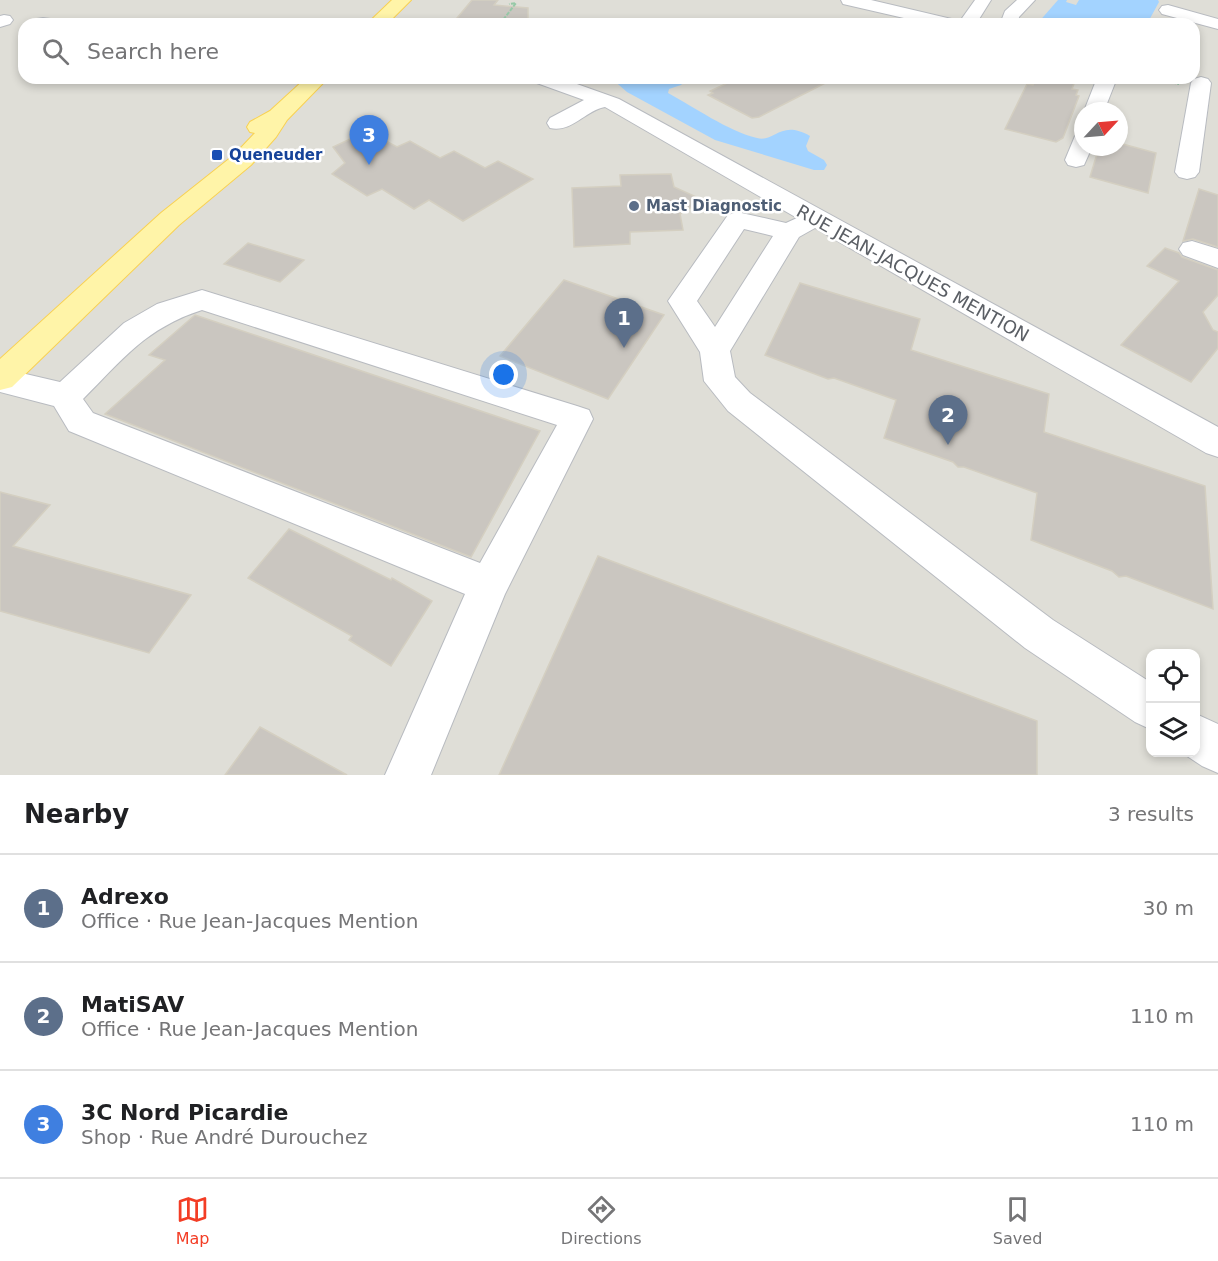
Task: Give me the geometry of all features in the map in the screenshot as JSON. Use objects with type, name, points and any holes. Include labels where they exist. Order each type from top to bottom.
[{"type":"main road","points":[[382,18],[402,0]]},
{"type":"main road","points":[[0,379],[172,217],[219,182],[268,133],[278,116],[312,84]]},
{"type":"street","points":[[849,0],[927,18]]},
{"type":"street","points":[[971,18],[983,0]]},
{"type":"street","points":[[1010,18],[1028,0]]},
{"type":"street","points":[[1168,10],[1197,18]]},
{"type":"street","points":[[1200,19],[1218,24]]},
{"type":"street","name":"RUE JEAN-JACQUES MENTION","points":[[558,84],[601,99],[1218,443]]},
{"type":"street","points":[[1098,102],[1105,84]]},
{"type":"street","points":[[1187,172],[1210,85]]},
{"type":"street","points":[[558,123],[601,99]]},
{"type":"street","points":[[715,351],[789,232],[815,218]]},
{"type":"street","points":[[789,232],[737,220],[682,301],[715,351],[720,381],[739,402],[1039,634],[1146,704]]},
{"type":"street","points":[[1192,249],[1218,259]]},
{"type":"street","points":[[65,397],[134,330],[167,311],[202,300],[577,419],[489,585],[408,775]]},
{"type":"street","points":[[0,379],[47,390],[65,397],[81,422],[489,585]]},
{"type":"street","points":[[1200,739],[1218,750]]},
{"type":"path","points":[[505,18],[516,3],[509,4]]},
{"type":"shaded area","points":[[0,0],[1218,0],[1218,775],[0,775]]},
{"type":"water","points":[[1058,0],[1067,0],[1066,2],[1076,5],[1079,0],[1158,0],[1159,2],[1150,18],[1042,18]]},
{"type":"water","points":[[618,84],[682,84],[669,89],[668,93],[746,135],[763,139],[785,130],[792,130],[810,136],[806,146],[808,151],[824,160],[827,165],[824,170],[814,170],[715,140],[627,92]]},
{"type":"building","points":[[472,0],[498,0],[494,5],[528,8],[528,18],[457,18]]},
{"type":"building","points":[[725,84],[823,84],[759,117],[752,118],[708,95],[713,93],[710,91]]},
{"type":"building","points":[[1027,84],[1074,84],[1072,89],[1078,90],[1076,95],[1079,96],[1077,102],[1074,102],[1074,109],[1063,138],[1056,142],[1005,129]]},
{"type":"building","points":[[367,131],[397,147],[410,141],[440,158],[454,151],[485,168],[498,161],[533,179],[463,221],[429,200],[414,209],[382,189],[367,196],[332,174],[345,163],[333,147]]},
{"type":"building","points":[[1128,145],[1156,153],[1148,193],[1090,177],[1096,156],[1128,156]]},
{"type":"building","points":[[671,174],[674,187],[703,200],[680,214],[683,230],[630,232],[630,244],[574,247],[572,188],[621,186],[620,175]]},
{"type":"building","points":[[1199,189],[1218,195],[1218,247],[1193,239],[1183,241]]},
{"type":"building","points":[[248,243],[304,260],[280,282],[224,264]]},
{"type":"building","points":[[1165,248],[1218,270],[1218,295],[1203,312],[1213,330],[1218,332],[1218,348],[1191,382],[1121,345],[1179,281],[1147,266]]},
{"type":"building","points":[[564,280],[664,315],[608,399],[500,356]]},
{"type":"building","points":[[800,283],[920,319],[911,350],[1049,394],[1044,432],[1205,486],[1213,609],[1126,576],[1119,577],[1112,571],[1031,540],[1037,493],[964,467],[958,467],[953,462],[884,438],[896,400],[834,378],[828,379],[765,355]]},
{"type":"building","points":[[195,315],[540,431],[471,557],[105,414],[165,360],[149,355]]},
{"type":"building","points":[[0,492],[50,505],[13,546],[191,595],[149,653],[0,611]]},
{"type":"building","points":[[289,529],[391,580],[392,578],[432,601],[391,666],[349,640],[352,636],[248,578]]},
{"type":"building","points":[[598,556],[1037,721],[1037,775],[499,775]]},
{"type":"building","points":[[260,727],[347,775],[225,775]]},
{"type":"place","name":"Queneuder","points":[[217,155]]},
{"type":"place","name":"3C Nord Picardie","points":[[369,165]]},
{"type":"place","name":"Mast Diagnostic","points":[[634,206]]},
{"type":"place","name":"Adrexo","points":[[624,348]]},
{"type":"place","name":"MatiSAV","points":[[948,445]]}]
